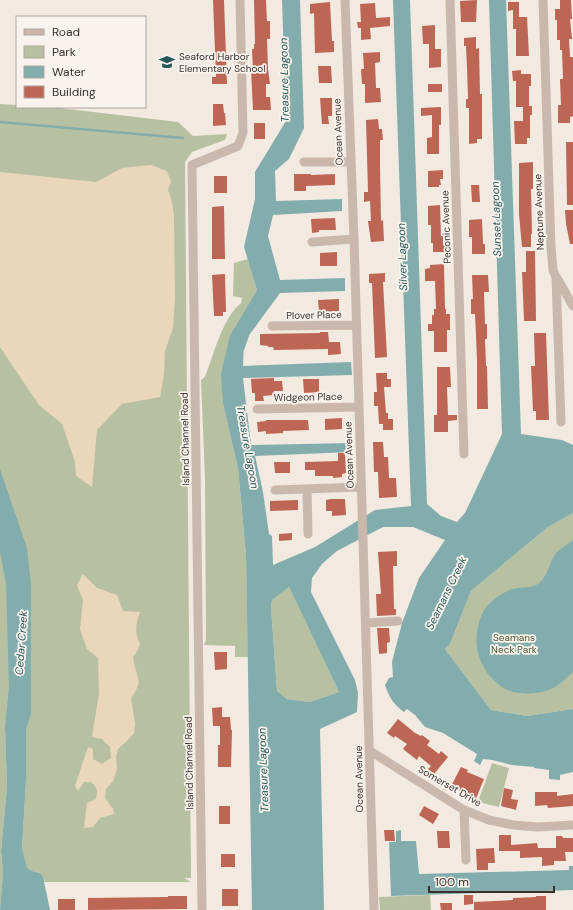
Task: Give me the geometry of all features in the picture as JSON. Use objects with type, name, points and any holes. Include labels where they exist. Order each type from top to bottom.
[{"type":"street","name":"Island Channel Road","points":[[202,910],[192,164],[238,146],[243,133],[240,0]]},
{"type":"street","name":"Ocean Avenue","points":[[345,0],[354,239],[374,910]]},
{"type":"street","name":"Peconic Avenue","points":[[450,0],[464,454]]},
{"type":"street","name":"Neptune Avenue","points":[[543,0],[551,247],[553,270],[556,277],[561,422]]},
{"type":"street","points":[[304,162],[350,162]]},
{"type":"street","points":[[312,242],[354,239]]},
{"type":"street","points":[[556,277],[573,306]]},
{"type":"street","name":"Plover Place","points":[[272,326],[356,325]]},
{"type":"street","name":"Widgeon Place","points":[[257,409],[359,407]]},
{"type":"street","points":[[275,490],[361,487]]},
{"type":"street","points":[[308,489],[308,534]]},
{"type":"street","points":[[366,623],[398,621]]},
{"type":"street","name":"Somerset Drive","points":[[370,751],[464,810],[489,820],[513,825],[538,827],[573,825]]},
{"type":"street","points":[[464,810],[466,860]]},
{"type":"green space","points":[[0,104],[16,105],[16,108],[59,108],[178,122],[193,136],[227,134],[225,140],[192,152],[185,162],[191,878],[184,878],[191,882],[44,882],[40,873],[26,868],[22,848],[26,780],[5,728],[7,787],[1,851],[3,872],[0,910]]},
{"type":"green space","points":[[248,259],[257,290],[230,335],[223,404],[238,468],[246,555],[248,657],[235,657],[235,646],[204,645],[206,640],[205,479],[201,380],[205,377],[224,327],[234,310],[241,303],[242,298],[233,296],[234,263]]},
{"type":"green space","name":"Seamans Neck Park","points":[[573,513],[573,709],[527,716],[491,710],[445,649],[450,644],[471,591],[548,527]]},
{"type":"green space","points":[[289,587],[339,692],[310,702],[287,699],[277,691],[271,607],[272,600]]},
{"type":"green space","points":[[492,763],[509,768],[499,807],[478,802]]},
{"type":"green space","points":[[430,895],[431,910],[380,910],[379,897]]},
{"type":"sand","points":[[151,165],[167,171],[171,182],[168,190],[174,216],[175,298],[173,328],[165,351],[164,374],[160,397],[122,404],[97,430],[92,487],[76,476],[75,462],[62,424],[39,405],[0,347],[0,172],[96,182],[122,168]]},
{"type":"sand","points":[[83,574],[97,588],[117,595],[123,611],[140,612],[136,628],[140,644],[133,657],[138,678],[138,686],[131,698],[135,724],[134,733],[118,749],[116,757],[117,769],[113,781],[106,789],[105,798],[113,809],[114,814],[100,818],[93,827],[84,828],[87,803],[96,799],[97,794],[96,787],[91,782],[84,782],[78,791],[75,786],[88,747],[93,749],[93,759],[102,764],[111,758],[110,747],[102,739],[92,737],[99,693],[98,658],[87,649],[80,629],[83,600],[77,585]]},
{"type":"water","points":[[282,0],[300,0],[304,128],[289,159],[275,171],[276,201],[342,199],[342,211],[273,215],[268,236],[280,280],[345,278],[345,291],[280,293],[244,342],[243,366],[351,362],[352,375],[243,378],[251,445],[351,443],[351,452],[255,456],[263,492],[269,534],[272,536],[273,565],[315,547],[375,510],[411,506],[393,0],[410,0],[427,504],[441,516],[457,522],[465,513],[502,434],[489,0],[506,0],[521,434],[562,440],[573,445],[573,513],[548,527],[471,591],[450,644],[445,649],[491,710],[527,716],[573,709],[573,772],[560,775],[560,780],[549,779],[549,770],[534,767],[512,765],[483,759],[480,765],[474,761],[477,754],[443,733],[425,727],[415,715],[407,709],[404,712],[397,707],[388,693],[385,685],[389,678],[393,677],[392,662],[402,623],[419,578],[445,540],[413,527],[383,527],[337,551],[322,564],[312,578],[311,592],[355,680],[358,693],[357,712],[320,729],[324,910],[252,910],[246,555],[238,468],[223,404],[221,374],[230,335],[257,290],[244,247],[255,199],[255,172],[286,121]],"holes":[[[289,587],[339,692],[310,702],[287,699],[277,691],[271,607],[272,600]]]},
{"type":"water","name":"Cedar Creek","points":[[0,469],[27,548],[31,584],[31,714],[26,729],[26,780],[22,848],[27,868],[40,873],[43,877],[50,910],[0,910],[3,872],[1,851],[7,787],[5,728],[9,688],[6,583],[0,552]]},
{"type":"water","points":[[573,540],[573,672],[550,690],[538,693],[517,693],[509,691],[500,686],[490,676],[480,660],[477,631],[483,612],[493,600],[507,591],[538,584],[544,577],[556,553]]},
{"type":"water","points":[[401,830],[401,841],[416,841],[419,874],[569,870],[569,866],[573,866],[573,890],[391,896],[389,842],[396,842],[396,831]]},
{"type":"building","points":[[213,0],[224,0],[227,84],[212,84],[212,77],[216,77]]},
{"type":"building","points":[[254,0],[266,0],[267,21],[270,21],[270,39],[267,39],[270,84],[266,84],[266,97],[270,97],[271,110],[253,110],[251,70],[253,70],[252,49],[254,49],[255,44]]},
{"type":"building","points":[[477,0],[476,22],[461,22],[460,1]]},
{"type":"building","points":[[560,0],[571,0],[572,19],[570,19],[572,39],[569,39],[570,57],[573,57],[573,116],[570,117],[570,123],[558,123],[558,105],[561,105],[560,79],[563,79],[562,50],[560,50],[560,40],[557,40],[557,20],[555,20],[555,9],[560,9]]},
{"type":"building","points":[[330,2],[334,52],[315,53],[314,13],[310,14],[310,4]]},
{"type":"building","points":[[508,2],[519,2],[519,17],[527,17],[529,56],[516,56],[516,29],[513,29],[513,10],[508,11]]},
{"type":"building","points":[[375,3],[376,18],[390,17],[390,26],[370,28],[371,39],[361,40],[361,28],[358,28],[357,22],[361,22],[360,4]]},
{"type":"building","points":[[435,25],[435,49],[441,49],[441,67],[429,68],[429,44],[423,44],[422,26]]},
{"type":"building","points":[[476,37],[476,49],[479,48],[480,94],[482,94],[482,139],[477,139],[477,143],[469,144],[469,108],[466,108],[466,99],[468,99],[466,46],[464,46],[464,38]]},
{"type":"building","points":[[380,52],[380,62],[375,63],[376,88],[380,88],[381,102],[365,103],[365,84],[362,84],[361,69],[364,69],[363,53]]},
{"type":"building","points":[[318,66],[331,66],[332,83],[319,83]]},
{"type":"building","points":[[521,70],[521,74],[531,74],[531,86],[529,86],[529,106],[532,106],[532,115],[530,115],[530,138],[527,138],[527,144],[515,144],[514,121],[523,121],[523,107],[516,107],[516,81],[513,81],[512,71]]},
{"type":"building","points":[[428,84],[442,84],[442,92],[428,92]]},
{"type":"building","points":[[320,98],[332,98],[332,116],[328,116],[329,124],[322,124]]},
{"type":"building","points":[[213,104],[223,104],[226,125],[213,126]]},
{"type":"building","points":[[441,107],[441,125],[439,125],[439,154],[427,154],[427,138],[432,137],[432,115],[421,116],[421,108]]},
{"type":"building","points":[[378,119],[379,129],[382,129],[383,140],[380,140],[380,165],[381,221],[383,220],[384,241],[371,242],[368,221],[371,221],[370,201],[364,202],[364,192],[368,192],[366,120]]},
{"type":"building","points":[[254,123],[265,123],[265,139],[254,139]]},
{"type":"building","points":[[566,142],[573,142],[573,205],[567,205]]},
{"type":"building","points":[[533,162],[533,189],[531,189],[531,247],[522,247],[519,214],[519,163]]},
{"type":"building","points":[[443,170],[443,179],[440,179],[441,185],[439,185],[439,187],[428,187],[428,171]]},
{"type":"building","points":[[294,174],[335,174],[335,185],[306,186],[306,191],[294,191]]},
{"type":"building","points":[[214,176],[227,176],[227,193],[214,193]]},
{"type":"building","points":[[471,185],[479,185],[480,202],[472,202]]},
{"type":"building","points":[[440,205],[441,236],[443,236],[443,244],[446,244],[446,252],[433,252],[433,243],[431,243],[431,225],[428,225],[428,206]]},
{"type":"building","points":[[224,206],[225,259],[212,259],[212,207]]},
{"type":"building","points":[[565,210],[573,210],[573,244],[570,244]]},
{"type":"building","points":[[335,218],[336,230],[319,230],[319,232],[312,233],[311,219]]},
{"type":"building","points":[[482,219],[485,254],[472,254],[472,237],[469,237],[469,220]]},
{"type":"building","points":[[526,251],[535,251],[536,321],[524,321],[522,272],[526,272]]},
{"type":"building","points":[[337,252],[337,266],[320,266],[320,253]]},
{"type":"building","points":[[444,264],[445,309],[446,314],[450,314],[450,330],[447,330],[447,352],[434,352],[434,331],[428,331],[428,324],[432,324],[432,315],[434,315],[434,309],[436,309],[435,281],[425,281],[425,269],[430,268],[430,265]]},
{"type":"building","points":[[385,273],[385,282],[383,282],[387,357],[375,358],[372,283],[369,283],[369,274]]},
{"type":"building","points":[[225,274],[226,312],[223,312],[223,316],[214,316],[212,275]]},
{"type":"building","points":[[472,275],[488,275],[489,292],[484,292],[485,324],[487,324],[487,339],[485,339],[488,409],[477,409],[475,314],[471,314],[471,299],[473,299]]},
{"type":"building","points":[[339,299],[339,311],[319,312],[318,300]]},
{"type":"building","points":[[328,332],[329,342],[340,342],[341,354],[328,355],[328,349],[274,350],[273,347],[260,345],[260,334]]},
{"type":"building","points":[[534,333],[546,333],[549,420],[536,420],[536,411],[533,411],[531,366],[535,366]]},
{"type":"building","points":[[437,367],[450,367],[451,387],[447,387],[448,415],[457,415],[457,420],[448,421],[448,432],[434,432],[434,415],[437,415]]},
{"type":"building","points":[[376,373],[387,373],[387,379],[391,379],[391,387],[384,387],[386,413],[388,413],[388,419],[393,419],[393,430],[383,430],[383,424],[379,424],[378,406],[374,406],[374,392],[377,392]]},
{"type":"building","points":[[274,378],[274,381],[282,381],[283,391],[274,391],[274,395],[263,396],[264,401],[255,401],[255,393],[252,393],[251,379]]},
{"type":"building","points":[[303,379],[319,379],[319,392],[304,393]]},
{"type":"building","points":[[342,418],[342,429],[325,430],[325,419]]},
{"type":"building","points":[[266,420],[308,420],[309,430],[283,431],[283,433],[266,434],[266,431],[258,432],[257,422]]},
{"type":"building","points":[[373,442],[383,442],[384,457],[388,457],[389,478],[396,478],[397,497],[379,498],[378,472],[374,472]]},
{"type":"building","points":[[338,453],[345,453],[346,473],[342,474],[342,477],[333,478],[333,476],[315,476],[315,470],[305,470],[305,462],[338,461]]},
{"type":"building","points":[[274,462],[290,462],[290,473],[275,473]]},
{"type":"building","points":[[345,499],[346,515],[332,516],[332,511],[326,511],[326,500]]},
{"type":"building","points":[[298,500],[298,510],[270,511],[270,501]]},
{"type":"building","points":[[292,533],[292,540],[279,541],[279,534]]},
{"type":"building","points":[[397,551],[397,566],[393,566],[394,609],[396,609],[396,615],[377,616],[376,594],[381,594],[378,552]]},
{"type":"building","points":[[377,628],[389,628],[390,642],[387,643],[387,653],[379,654]]},
{"type":"building","points":[[214,652],[227,652],[227,669],[215,670]]},
{"type":"building","points":[[222,707],[222,717],[230,717],[232,730],[231,767],[218,767],[220,726],[213,726],[212,708]]},
{"type":"building","points":[[398,719],[415,733],[421,736],[422,735],[430,741],[427,745],[439,754],[441,751],[448,757],[434,774],[428,769],[431,766],[419,756],[417,760],[403,749],[407,744],[395,736],[394,738],[387,733]]},
{"type":"building","points":[[461,767],[468,770],[467,772],[484,779],[475,801],[469,799],[470,796],[457,790],[456,792],[450,788]]},
{"type":"building","points":[[504,788],[513,790],[511,799],[518,800],[516,810],[501,806]]},
{"type":"building","points":[[535,792],[557,792],[557,796],[573,794],[573,806],[548,808],[547,805],[535,806]]},
{"type":"building","points":[[219,806],[230,806],[230,824],[219,824]]},
{"type":"building","points":[[424,806],[439,814],[433,824],[419,815]]},
{"type":"building","points":[[384,830],[394,830],[395,841],[385,841]]},
{"type":"building","points":[[437,831],[449,831],[450,848],[438,848]]},
{"type":"building","points":[[499,835],[511,835],[511,845],[537,843],[538,848],[556,848],[556,836],[573,838],[573,852],[565,852],[566,861],[554,861],[554,865],[542,866],[542,857],[520,858],[520,851],[499,851]]},
{"type":"building","points":[[494,848],[495,863],[488,863],[488,870],[477,870],[476,849]]},
{"type":"building","points":[[221,854],[235,854],[235,867],[221,867]]},
{"type":"building","points":[[222,889],[238,889],[238,906],[222,906]]},
{"type":"building","points":[[464,895],[473,895],[473,904],[464,905]]},
{"type":"building","points":[[187,896],[187,909],[88,910],[88,898]]},
{"type":"building","points":[[546,896],[546,910],[474,910],[474,902],[513,900],[513,898]]},
{"type":"building","points":[[58,899],[75,899],[75,910],[58,910]]},
{"type":"building","points":[[440,903],[452,903],[452,910],[441,910]]},
{"type":"waterway","points":[[0,122],[183,138]]},
{"type":"waterway","name":"Treasure Lagoon","points":[[243,349],[248,335]]},
{"type":"place","name":"Seaford Harbor Elementary School","points":[[167,62]]},
{"type":"water label","name":"Sunset Lagoon","points":[[496,219]]},
{"type":"water label","name":"Silver Lagoon","points":[[402,257]]},
{"type":"water label","name":"Seamans Creek","points":[[446,593]]}]
